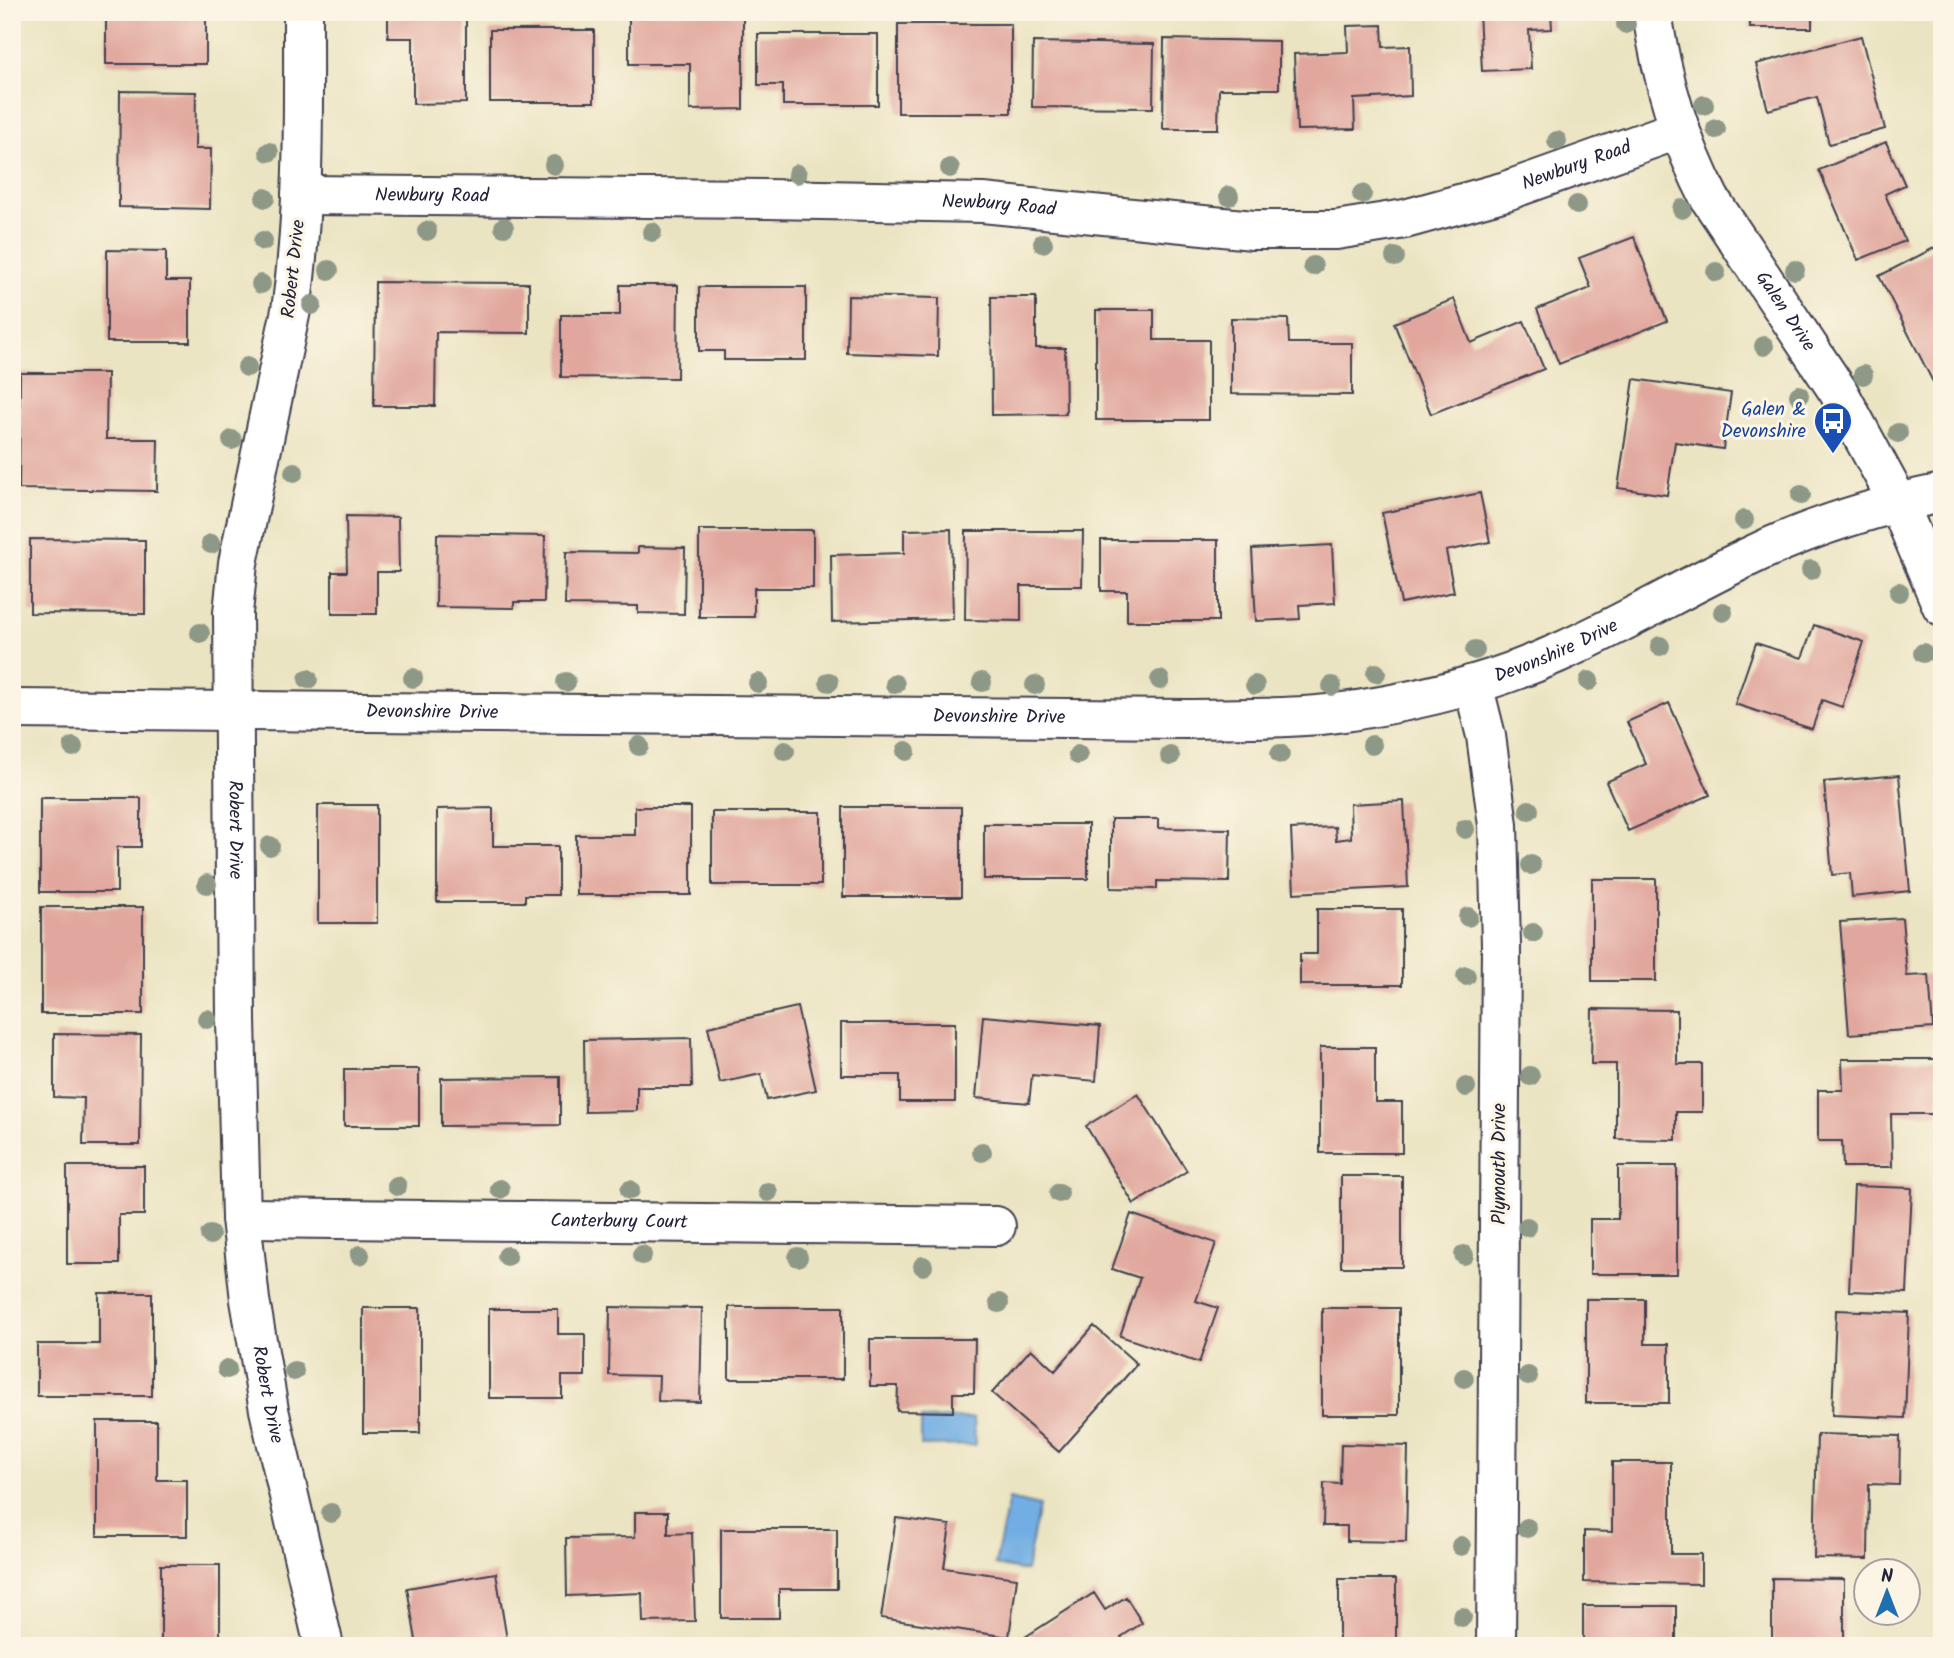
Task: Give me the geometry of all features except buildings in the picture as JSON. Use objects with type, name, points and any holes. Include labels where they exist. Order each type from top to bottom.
[{"type":"street","name":"Robert Drive","points":[[303,12],[301,195],[291,310],[238,563],[233,623],[236,1020],[241,1218],[250,1300],[269,1410],[324,1646]]},
{"type":"street","name":"Galen Drive","points":[[1652,12],[1680,129],[1694,167],[1710,199],[1838,391],[1898,502],[1942,606]]},
{"type":"street","name":"Newbury Road","points":[[301,195],[983,203],[1253,230],[1336,230],[1405,219],[1506,191],[1680,129]]},
{"type":"street","name":"Devonshire Drive","points":[[12,709],[1186,719],[1327,714],[1388,705],[1473,684],[1556,654],[1645,612],[1745,558],[1830,523],[1898,502],[1942,493]]},
{"type":"street","name":"Plymouth Drive","points":[[1473,684],[1486,736],[1498,825],[1502,946],[1496,1646]]},
{"type":"street","name":"Canterbury Court","points":[[241,1218],[996,1226]]},
{"type":"water","points":[[974,1418],[975,1445],[921,1446],[921,1419]]},
{"type":"water","points":[[1009,1499],[1039,1506],[1026,1571],[995,1565]]},
{"type":"place","name":"Galen & Devonshire","points":[[1833,455]]}]
